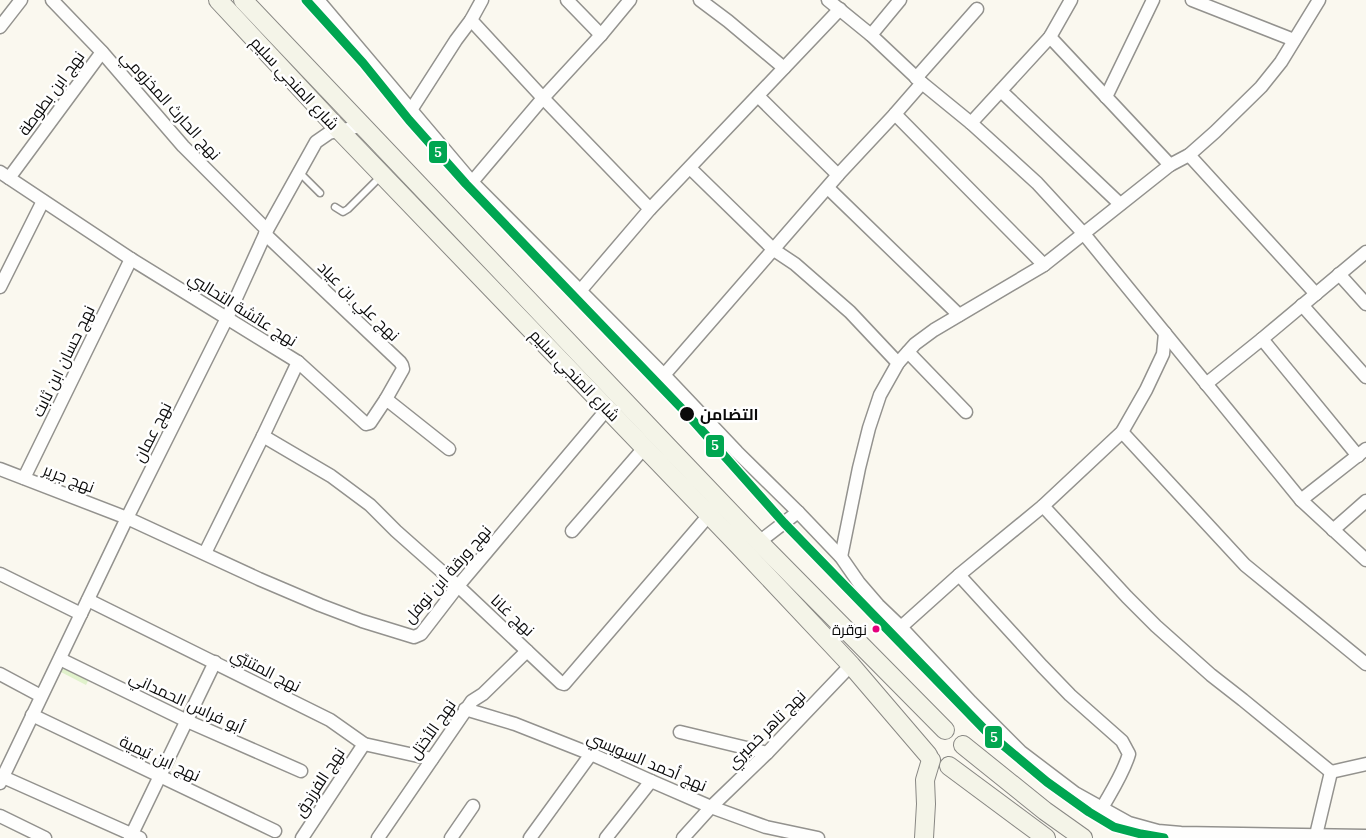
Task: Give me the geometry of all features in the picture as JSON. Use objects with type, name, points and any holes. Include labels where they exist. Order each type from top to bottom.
[{"type":"main road","name":"شارع المنجي سليم","points":[[218,0],[382,175],[608,408],[851,665],[938,762],[1046,838]]},
{"type":"main road","name":"شارع المنجي سليم","points":[[243,0],[759,542],[945,730]]},
{"type":"main road","points":[[938,762],[928,744],[930,738],[934,734],[945,730],[950,731],[959,736],[963,745],[1045,811],[1083,838]]},
{"type":"main road","points":[[938,762],[958,761],[962,756],[963,745]]},
{"type":"main road","points":[[924,838],[925,780],[938,762]]},
{"type":"street","points":[[0,27],[21,0]]},
{"type":"street","name":"نهج الحارث المخزومي","points":[[52,0],[102,52],[182,146],[266,232]]},
{"type":"street","points":[[412,110],[482,0]]},
{"type":"street","points":[[567,0],[601,35]]},
{"type":"street","points":[[472,182],[630,0]]},
{"type":"street","points":[[700,0],[784,68]]},
{"type":"street","points":[[828,0],[871,35],[919,80],[971,123],[1037,183],[1084,234],[1301,500],[1366,560]]},
{"type":"street","points":[[871,35],[900,0]]},
{"type":"street","points":[[971,123],[1050,37],[1071,0]]},
{"type":"street","points":[[1106,97],[1153,0]]},
{"type":"street","points":[[1192,0],[1222,6],[1294,40]]},
{"type":"street","points":[[840,557],[869,428],[880,395],[898,363],[915,344],[934,330],[1044,265],[1170,165],[1189,155],[1261,87],[1281,62],[1319,0]]},
{"type":"street","points":[[321,1],[472,182],[798,512],[840,557],[878,605],[1020,752],[1074,793],[1129,823],[1158,831],[1228,835],[1366,836]]},
{"type":"street","points":[[580,291],[650,209],[840,9]]},
{"type":"street","points":[[664,376],[838,175],[895,114],[919,80],[977,10]]},
{"type":"street","points":[[470,20],[650,209]]},
{"type":"street","points":[[1050,37],[1170,165]]},
{"type":"street","name":"نهج ابن بطوطة","points":[[5,175],[102,52]]},
{"type":"street","points":[[1001,91],[1120,204]]},
{"type":"street","points":[[758,96],[838,175]]},
{"type":"street","points":[[895,114],[1044,265]]},
{"type":"street","name":"نهج عمان","points":[[1,780],[127,518],[227,318],[266,232],[299,172],[316,142],[329,133],[361,126]]},
{"type":"street","points":[[1189,155],[1316,294]]},
{"type":"street","points":[[690,168],[774,250],[795,264],[850,312],[898,363]]},
{"type":"street","name":"نهج عائشة التحالبي","points":[[5,175],[131,259],[298,362],[366,424],[370,423],[386,399]]},
{"type":"street","points":[[828,188],[959,315]]},
{"type":"street","points":[[0,287],[43,201]]},
{"type":"street","name":"نهج علي بن عياد","points":[[266,232],[400,362],[403,369],[386,399]]},
{"type":"street","points":[[1206,384],[1366,252]]},
{"type":"street","name":"نهج حسان ابن ثابت","points":[[24,478],[131,259]]},
{"type":"street","points":[[1339,274],[1366,304]]},
{"type":"street","points":[[1302,305],[1366,377]]},
{"type":"street","points":[[901,627],[959,575],[1043,506],[1122,432],[1146,390],[1163,354],[1165,333]]},
{"type":"street","points":[[1262,339],[1362,453],[1301,500]]},
{"type":"street","points":[[908,352],[966,412]]},
{"type":"street","points":[[205,553],[298,362]]},
{"type":"street","points":[[386,399],[449,449]]},
{"type":"street","name":"نهج ورقة ابن نوفل","points":[[127,518],[320,605],[362,621],[414,637],[421,634],[458,586],[608,408]]},
{"type":"street","points":[[1122,432],[1245,565],[1366,664]]},
{"type":"street","name":"نهج غانا","points":[[263,436],[332,476],[370,505],[564,684],[709,515]]},
{"type":"street","points":[[572,531],[644,448]]},
{"type":"street","name":"نهج جرير","points":[[0,469],[127,518]]},
{"type":"street","points":[[1333,530],[1366,501]]},
{"type":"street","points":[[1043,506],[1156,626],[1211,675],[1331,772]]},
{"type":"street","points":[[759,542],[798,512]]},
{"type":"street","points":[[0,574],[81,614]]},
{"type":"street","points":[[959,575],[1070,695],[1122,740],[1128,754],[1126,766],[1102,808]]},
{"type":"street","name":"نهج المتنبّي","points":[[88,600],[330,720],[364,744],[432,758]]},
{"type":"street","name":"نهج الأختل","points":[[378,838],[472,701],[483,694],[527,651]]},
{"type":"street","name":"أبو فراس الحمداني","points":[[60,659],[187,721],[301,771]]},
{"type":"street","points":[[1,780],[134,837],[160,776],[215,662]]},
{"type":"street","name":"نهج تاهر خميري","points":[[683,838],[711,806],[767,753],[851,665]]},
{"type":"street","points":[[0,674],[41,696]]},
{"type":"street","name":"نهج أحمد السويسي","points":[[465,710],[515,724],[591,754],[711,806],[765,833],[818,838]]},
{"type":"street","name":"نهج ابن تيمية","points":[[32,715],[275,831]]},
{"type":"street","points":[[680,732],[767,753]]},
{"type":"street","name":"نهج الفرزدق","points":[[302,838],[364,744]]},
{"type":"street","points":[[530,838],[591,754]]},
{"type":"street","points":[[1331,772],[1366,764]]},
{"type":"street","points":[[1316,835],[1331,772]]},
{"type":"street","points":[[606,838],[651,781]]},
{"type":"street","points":[[453,837],[473,806]]},
{"type":"street","points":[[0,816],[45,838]]},
{"type":"lane","points":[[299,172],[320,193]]},
{"type":"lane","points":[[335,207],[343,212],[348,209],[382,175]]},
{"type":"green space","points":[[62,663],[90,677],[86,685],[59,671]]},
{"type":"transit line","name":"5","points":[[306,0],[363,63],[409,120],[466,184],[688,415],[784,523],[986,731],[1047,782],[1089,812],[1114,827],[1164,838]]},
{"type":"place","name":"التضامن","points":[[687,414]]},
{"type":"place","name":"نوقرة","points":[[876,629]]}]
